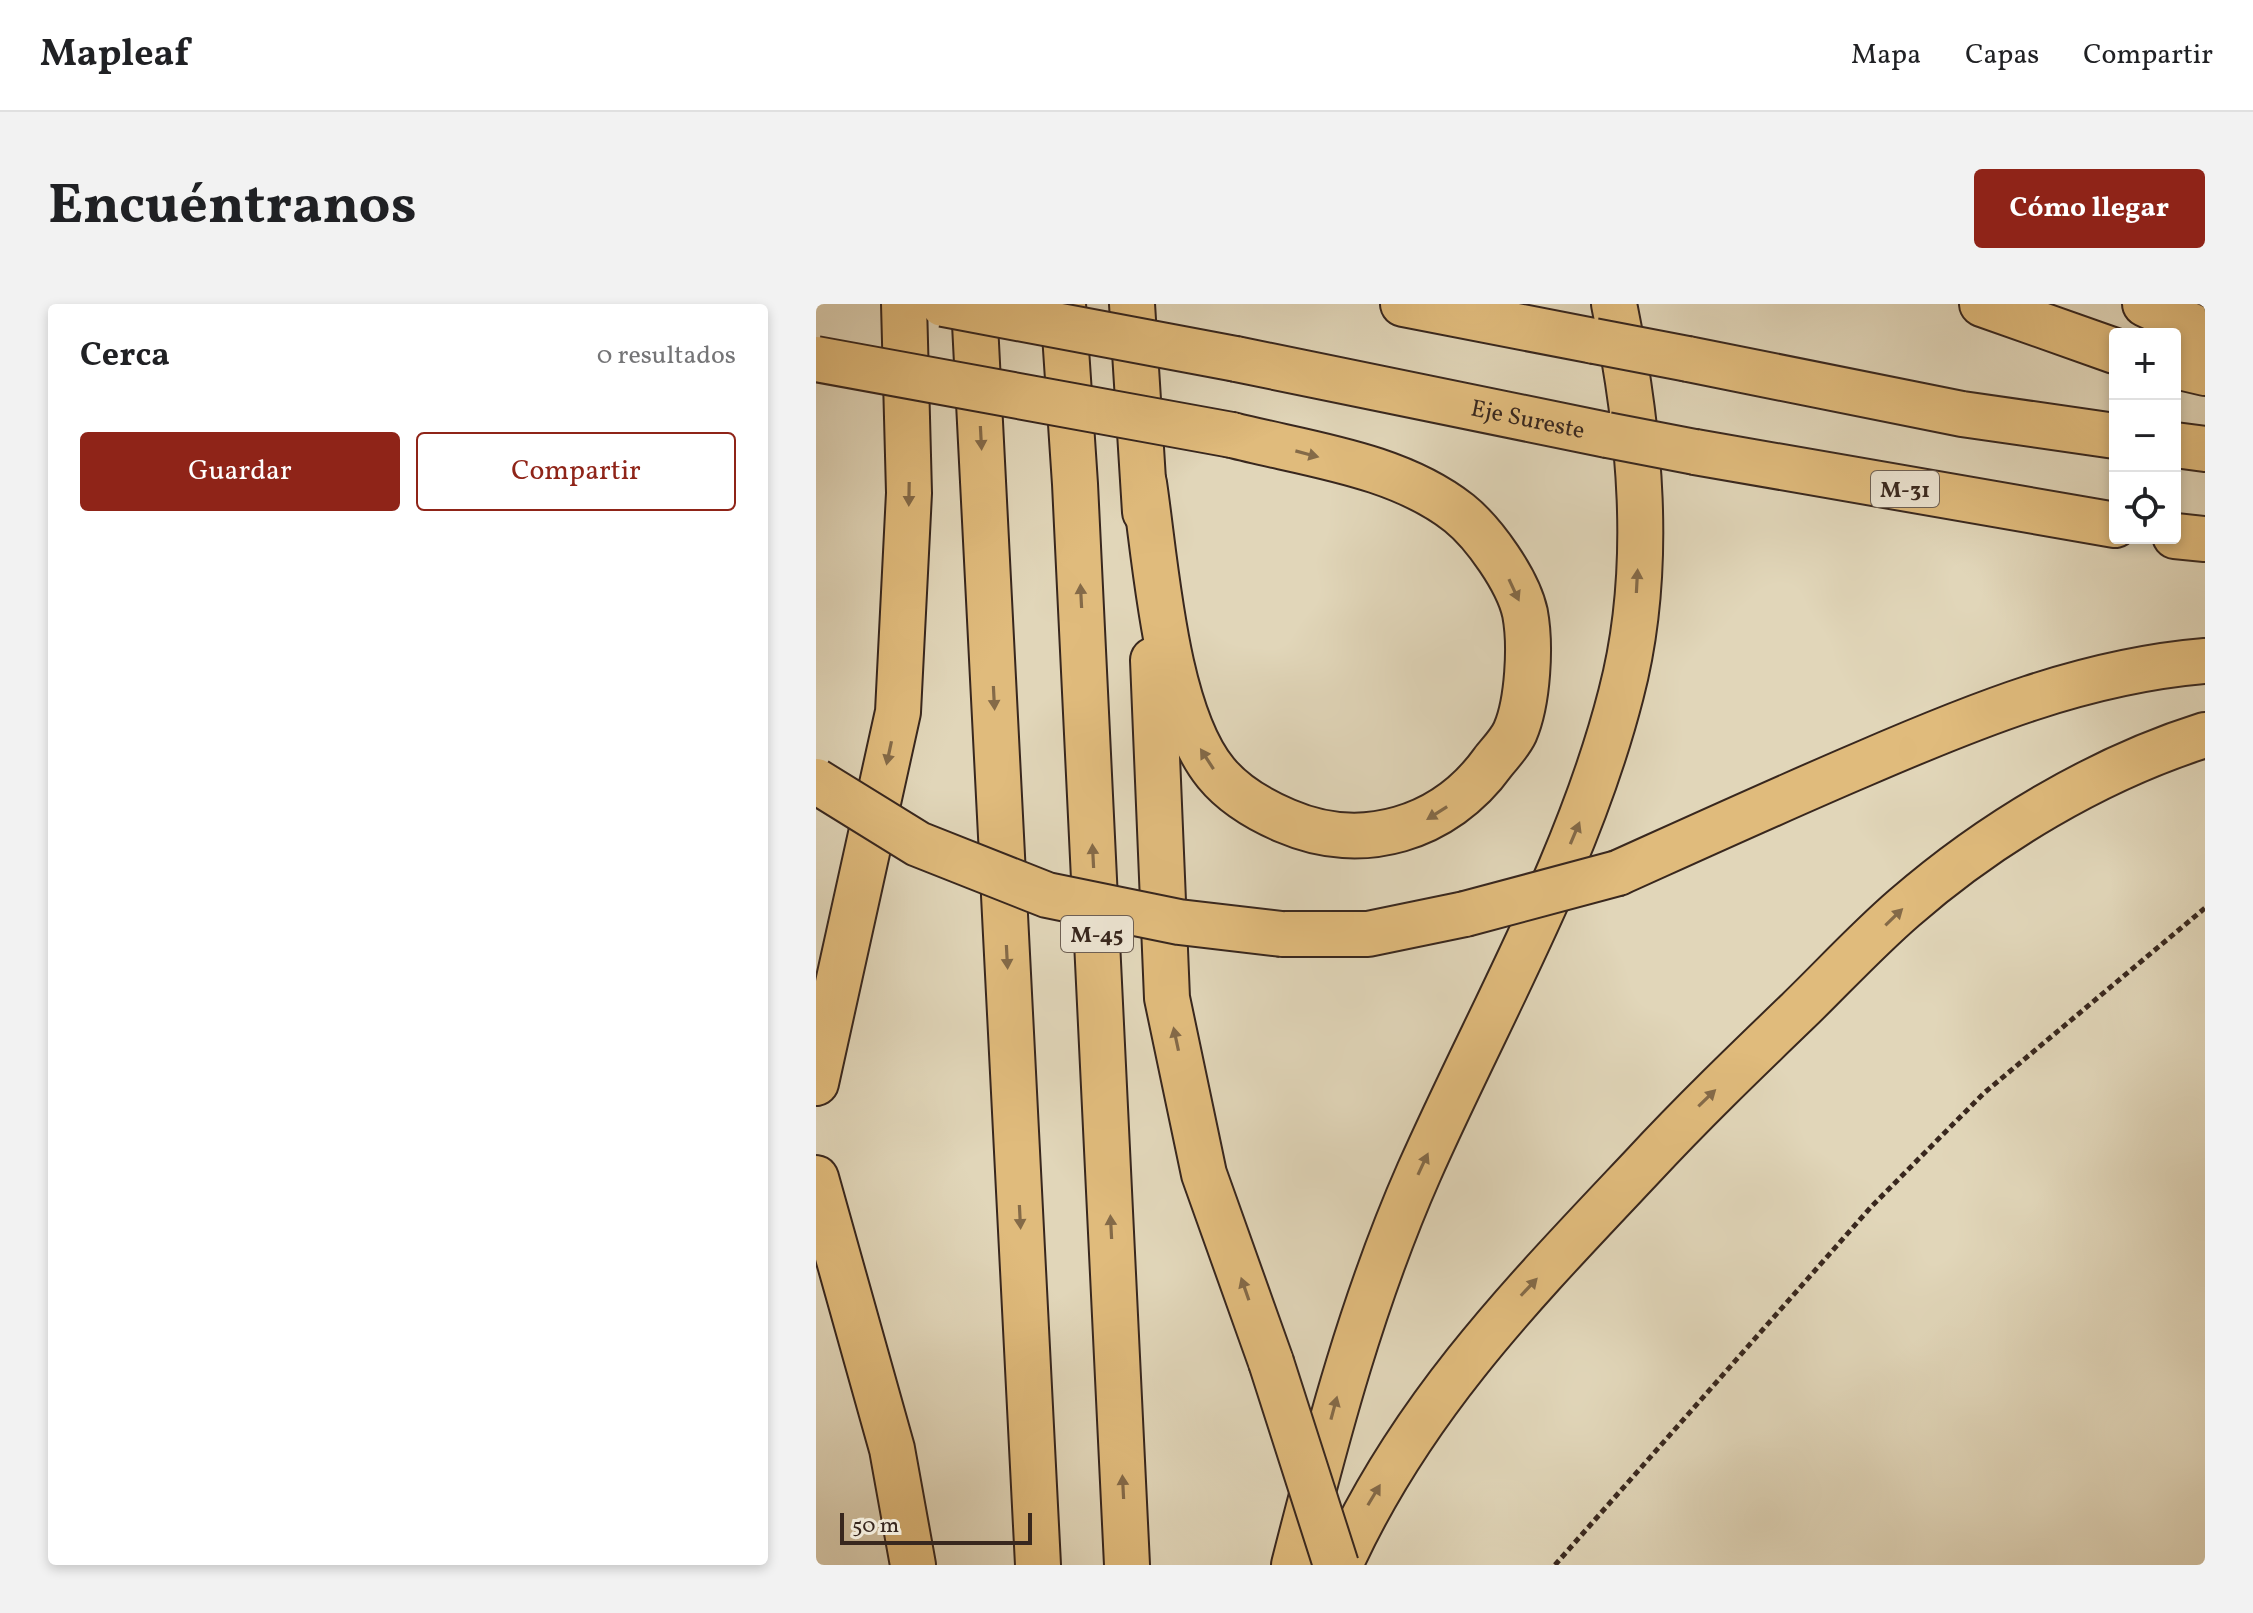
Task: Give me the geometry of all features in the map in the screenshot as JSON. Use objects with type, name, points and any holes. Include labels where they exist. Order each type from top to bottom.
[{"type":"highway","points":[[820,1067],[898,712],[909,493],[904,304]]},
{"type":"highway","name":"Eje Sureste","points":[[943,304],[1236,359],[1695,452],[2109,524]]},
{"type":"highway","points":[[974,304],[1038,1565]]},
{"type":"highway","name":"M-45","points":[[1063,304],[1075,484],[1127,1565]]},
{"type":"highway","points":[[1132,304],[1144,483],[1167,998],[1204,1174],[1271,1362],[1338,1565]]},
{"type":"highway","points":[[1403,304],[1962,414],[2109,435]]},
{"type":"highway","points":[[1294,1565],[1337,1397],[1375,1281],[1419,1173],[1545,905],[1590,797],[1622,692],[1636,606],[1639,531],[1632,390],[1614,304]]},
{"type":"highway","points":[[1982,304],[2109,349]]},
{"type":"highway","points":[[2145,304],[2205,332]]},
{"type":"highway","points":[[816,359],[1232,435],[1393,477],[1459,513],[1498,556],[1524,612],[1528,675],[1515,732],[1473,790],[1418,825],[1364,837],[1311,832],[1258,809],[1217,774],[1193,737],[1169,651],[1144,483]]},
{"type":"highway","points":[[2181,367],[2205,373]]},
{"type":"highway","points":[[2181,446],[2205,449]]},
{"type":"highway","points":[[2181,537],[2205,539]]},
{"type":"highway","points":[[816,781],[918,844],[1047,895],[1179,922],[1282,934],[1368,934],[1465,914],[1618,873],[1971,717],[2061,687],[2156,665],[2205,661]]},
{"type":"highway","points":[[1338,1565],[1369,1500],[1436,1401],[1510,1307],[1696,1109],[1904,908],[2001,835],[2102,777],[2205,735]]},
{"type":"highway","points":[[816,1178],[892,1449],[913,1565]]},
{"type":"highway","points":[[816,1220],[848,1287]]},
{"type":"path","points":[[1555,1565],[1871,1207],[1984,1093],[2205,908]]}]
